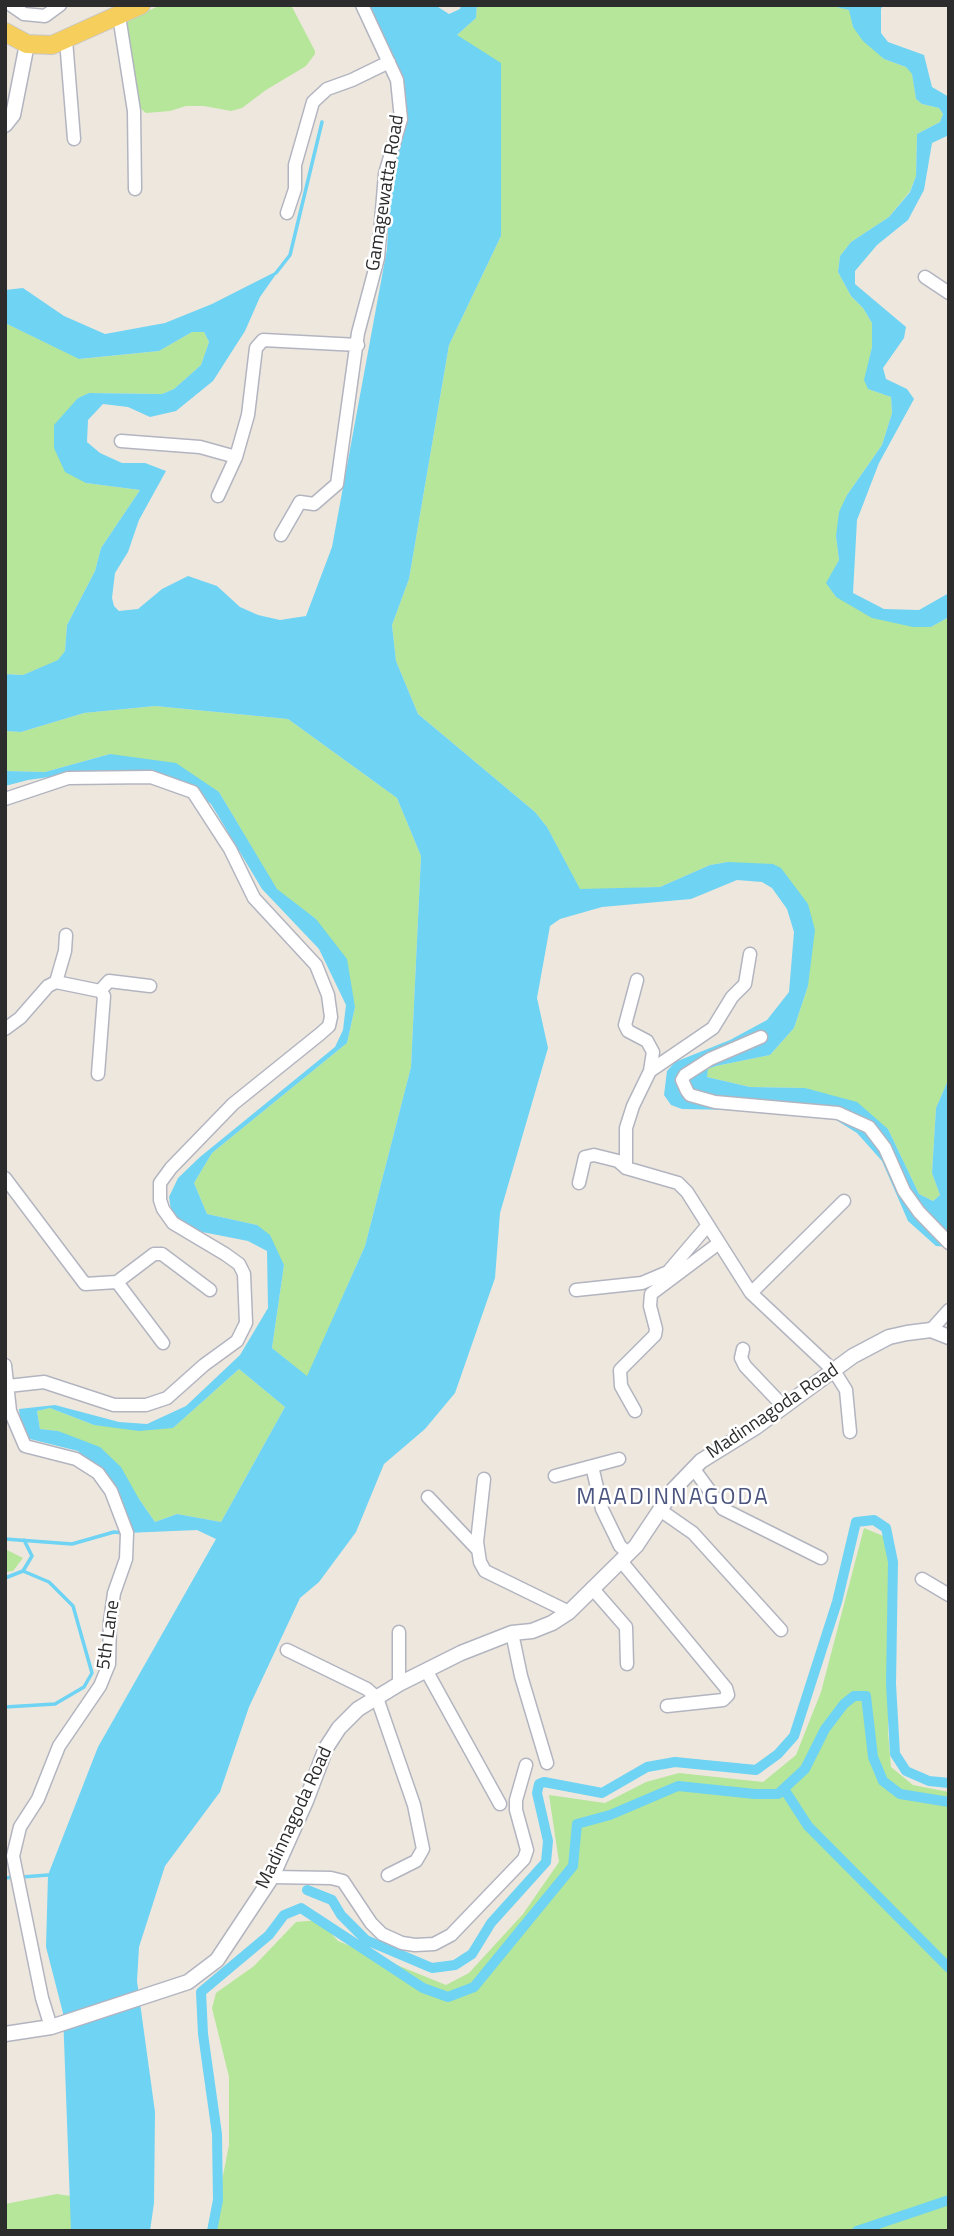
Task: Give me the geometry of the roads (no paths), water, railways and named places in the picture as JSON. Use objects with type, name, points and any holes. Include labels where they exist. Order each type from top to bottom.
[{"type":"main road","points":[[5,32],[27,44],[52,45],[141,5]]},
{"type":"street","points":[[11,5],[24,14],[45,16],[60,5]]},
{"type":"street","name":"Gamagewatta Road","points":[[281,536],[300,502],[314,504],[337,484],[358,333],[379,258],[385,174],[401,118],[397,80],[362,5]]},
{"type":"street","points":[[119,16],[134,111],[135,189]]},
{"type":"street","points":[[66,40],[74,139]]},
{"type":"street","points":[[5,125],[13,115],[27,44]]},
{"type":"street","points":[[287,213],[295,190],[295,165],[313,102],[327,89],[389,62]]},
{"type":"street","points":[[925,277],[949,293]]},
{"type":"street","points":[[218,496],[236,457],[248,415],[256,348],[263,340],[358,345]]},
{"type":"street","points":[[121,441],[200,447],[236,457]]},
{"type":"street","points":[[5,799],[68,778],[151,777],[193,792],[230,849],[254,898],[316,965],[328,995],[331,1017],[329,1026],[320,1034],[233,1104],[171,1168],[160,1183],[160,1200],[173,1223],[239,1264],[244,1274],[246,1323],[236,1340],[167,1398],[146,1405],[114,1405],[44,1382],[8,1385]]},
{"type":"street","points":[[5,1029],[56,982],[65,951],[66,935]]},
{"type":"street","points":[[650,1071],[713,1028],[745,984],[750,954]]},
{"type":"street","points":[[626,1168],[626,1128],[650,1071],[653,1052],[646,1041],[628,1031],[625,1025],[637,980]]},
{"type":"street","points":[[100,991],[109,981],[150,986]]},
{"type":"street","points":[[56,982],[100,991],[104,996],[99,1074]]},
{"type":"street","points":[[761,1037],[710,1059],[685,1075],[682,1080],[690,1095],[715,1102],[838,1113],[869,1127],[886,1148],[904,1191],[919,1212],[949,1243]]},
{"type":"street","points":[[579,1183],[584,1157],[594,1156],[618,1161],[626,1168],[678,1183],[687,1192],[751,1293],[834,1371],[846,1390],[850,1432]]},
{"type":"street","points":[[5,1178],[85,1284],[117,1282],[154,1254],[162,1254],[209,1290]]},
{"type":"street","points":[[751,1293],[844,1201]]},
{"type":"street","points":[[576,1290],[642,1283],[668,1272],[708,1225]]},
{"type":"street","points":[[635,1411],[621,1386],[620,1370],[655,1335],[650,1306],[652,1294],[719,1243]]},
{"type":"street","points":[[117,1282],[163,1343]]},
{"type":"street","points":[[949,1310],[931,1330],[949,1337]]},
{"type":"street","name":"Madinnagoda Road","points":[[5,2034],[55,2026],[188,1982],[217,1960],[272,1877],[326,1748],[339,1728],[358,1709],[399,1684],[482,1643],[512,1633],[532,1631],[569,1612],[642,1539],[674,1489],[701,1461],[756,1427],[853,1356],[889,1337],[931,1330]]},
{"type":"street","points":[[743,1349],[741,1358],[746,1366],[784,1407]]},
{"type":"street","name":"5th Lane","points":[[5,1365],[10,1411],[25,1447],[76,1459],[98,1473],[111,1491],[127,1533],[126,1559],[114,1593],[110,1622],[109,1664],[100,1686],[59,1746],[38,1799],[20,1827],[13,1856],[42,1998],[55,2026]]},
{"type":"street","points":[[555,1476],[619,1459]]},
{"type":"street","points":[[592,1466],[602,1509],[625,1558],[726,1688],[728,1695],[723,1700],[667,1706]]},
{"type":"street","points":[[693,1468],[723,1509],[821,1559]]},
{"type":"street","points":[[484,1479],[477,1542],[480,1562],[485,1571],[569,1612]]},
{"type":"street","points":[[428,1497],[478,1550]]},
{"type":"street","points":[[660,1510],[692,1533],[781,1630]]},
{"type":"street","points":[[922,1580],[949,1595]]},
{"type":"street","points":[[592,1588],[626,1627],[627,1664]]},
{"type":"street","points":[[398,1632],[399,1684]]},
{"type":"street","points":[[512,1633],[547,1763]]},
{"type":"street","points":[[287,1650],[367,1689],[377,1698],[414,1805],[423,1849],[416,1861],[388,1875]]},
{"type":"street","points":[[426,1670],[500,1804]]},
{"type":"street","points":[[272,1877],[331,1878],[343,1881],[371,1923],[382,1934],[402,1943],[434,1944],[451,1935],[524,1858],[527,1850],[516,1810],[516,1800],[526,1765]]},
{"type":"water","points":[[370,5],[435,5],[449,14],[460,9],[461,5],[477,5],[476,18],[457,35],[501,63],[501,236],[449,345],[409,579],[392,625],[396,661],[418,714],[535,812],[547,827],[580,889],[660,887],[710,865],[728,862],[773,864],[781,868],[808,904],[815,930],[808,986],[794,1028],[770,1055],[716,1066],[708,1069],[707,1077],[750,1087],[805,1088],[857,1102],[888,1129],[919,1194],[933,1201],[940,1195],[932,1173],[936,1108],[949,1078],[949,1247],[936,1246],[908,1221],[882,1161],[857,1133],[836,1120],[786,1111],[682,1109],[671,1105],[664,1095],[667,1071],[675,1062],[730,1040],[767,1020],[789,992],[794,932],[787,909],[772,888],[762,882],[737,880],[691,899],[602,907],[560,919],[550,926],[537,998],[548,1048],[500,1213],[495,1278],[455,1393],[425,1429],[384,1464],[356,1532],[319,1582],[300,1598],[249,1707],[220,1792],[165,1866],[139,1947],[137,1981],[155,2112],[154,2203],[150,2231],[71,2231],[63,2013],[46,1947],[48,1875],[98,1747],[216,1539],[197,1530],[126,1533],[101,1476],[78,1451],[22,1437],[19,1409],[55,1405],[119,1422],[147,1424],[186,1406],[240,1355],[268,1308],[267,1251],[248,1241],[187,1229],[171,1210],[169,1197],[178,1178],[200,1157],[335,1047],[343,1030],[346,1005],[319,949],[262,889],[211,804],[185,783],[139,770],[92,771],[5,786],[5,771],[45,772],[110,754],[176,763],[219,792],[277,889],[316,919],[347,959],[355,1007],[347,1043],[212,1153],[194,1183],[207,1214],[257,1225],[270,1235],[284,1265],[272,1348],[307,1376],[365,1246],[411,1067],[421,856],[397,798],[288,719],[155,706],[84,713],[21,732],[5,731],[5,674],[23,675],[58,660],[65,651],[67,625],[95,571],[101,548],[140,490],[86,483],[65,472],[54,448],[54,425],[78,398],[89,393],[162,394],[174,389],[201,365],[209,342],[204,332],[192,332],[159,351],[79,359],[5,323],[5,290],[23,288],[64,316],[105,334],[165,323],[212,304],[279,270],[260,297],[245,331],[213,381],[176,411],[150,417],[128,407],[103,404],[88,420],[87,442],[100,453],[122,463],[145,463],[166,471],[139,520],[128,552],[115,573],[112,598],[119,611],[138,609],[162,589],[188,576],[217,586],[240,607],[258,615],[280,620],[306,616],[332,547],[387,249],[389,205],[398,150],[407,124],[405,96]],"holes":[[[239,1369],[285,1407],[221,1522],[177,1514],[155,1522],[121,1467],[100,1447],[58,1431],[40,1429],[37,1411],[50,1408],[94,1425],[139,1431],[173,1428]]]},
{"type":"water","points":[[828,5],[883,5],[881,33],[888,42],[924,55],[932,87],[949,97],[949,135],[932,143],[924,190],[908,220],[877,245],[855,271],[855,284],[906,327],[904,338],[883,368],[886,379],[907,389],[914,399],[879,463],[857,520],[853,593],[884,609],[919,610],[949,593],[949,617],[931,627],[913,627],[872,618],[836,597],[826,583],[839,560],[836,536],[839,512],[847,495],[882,445],[892,413],[891,397],[868,389],[864,380],[872,347],[872,323],[863,308],[851,296],[838,272],[840,256],[851,242],[889,217],[910,192],[916,176],[917,134],[940,122],[943,114],[939,108],[922,104],[916,99],[912,74],[906,67],[884,59],[863,41],[853,27],[849,10]]},
{"type":"waterway","points":[[276,273],[290,255],[322,122]]},
{"type":"waterway","points":[[307,1890],[332,1900],[341,1915],[366,1940],[432,1968],[455,1965],[472,1954],[491,1923],[546,1862],[548,1841],[537,1793],[539,1784],[544,1782],[602,1793],[647,1767],[675,1762],[756,1770],[778,1754],[794,1736],[837,1602],[856,1522],[874,1520],[886,1528],[893,1562],[891,1684],[895,1754],[906,1771],[929,1781],[949,1783]]},
{"type":"waterway","points":[[5,1539],[72,1544],[114,1532],[124,1533]]},
{"type":"waterway","points":[[5,1578],[23,1571],[32,1556],[24,1540]]},
{"type":"waterway","points":[[5,1707],[55,1704],[84,1687],[92,1673],[73,1606],[49,1582],[23,1571]]},
{"type":"waterway","points":[[212,2231],[218,2200],[217,2134],[203,2034],[201,1992],[269,1935],[284,1915],[301,1908],[423,1988],[448,1997],[474,1987],[573,1866],[577,1824],[610,1815],[678,1786],[778,1794],[805,1769],[825,1729],[844,1704],[854,1696],[866,1696],[873,1757],[883,1781],[900,1794],[949,1802]]},
{"type":"waterway","points":[[784,1789],[808,1826],[949,1968]]},
{"type":"waterway","points":[[22,1877],[48,1875]]},
{"type":"waterway","points":[[5,1878],[14,1877]]},
{"type":"waterway","points":[[857,2231],[949,2200]]},
{"type":"district","name":"MAADINNAGODA","points":[[673,1498]]}]
